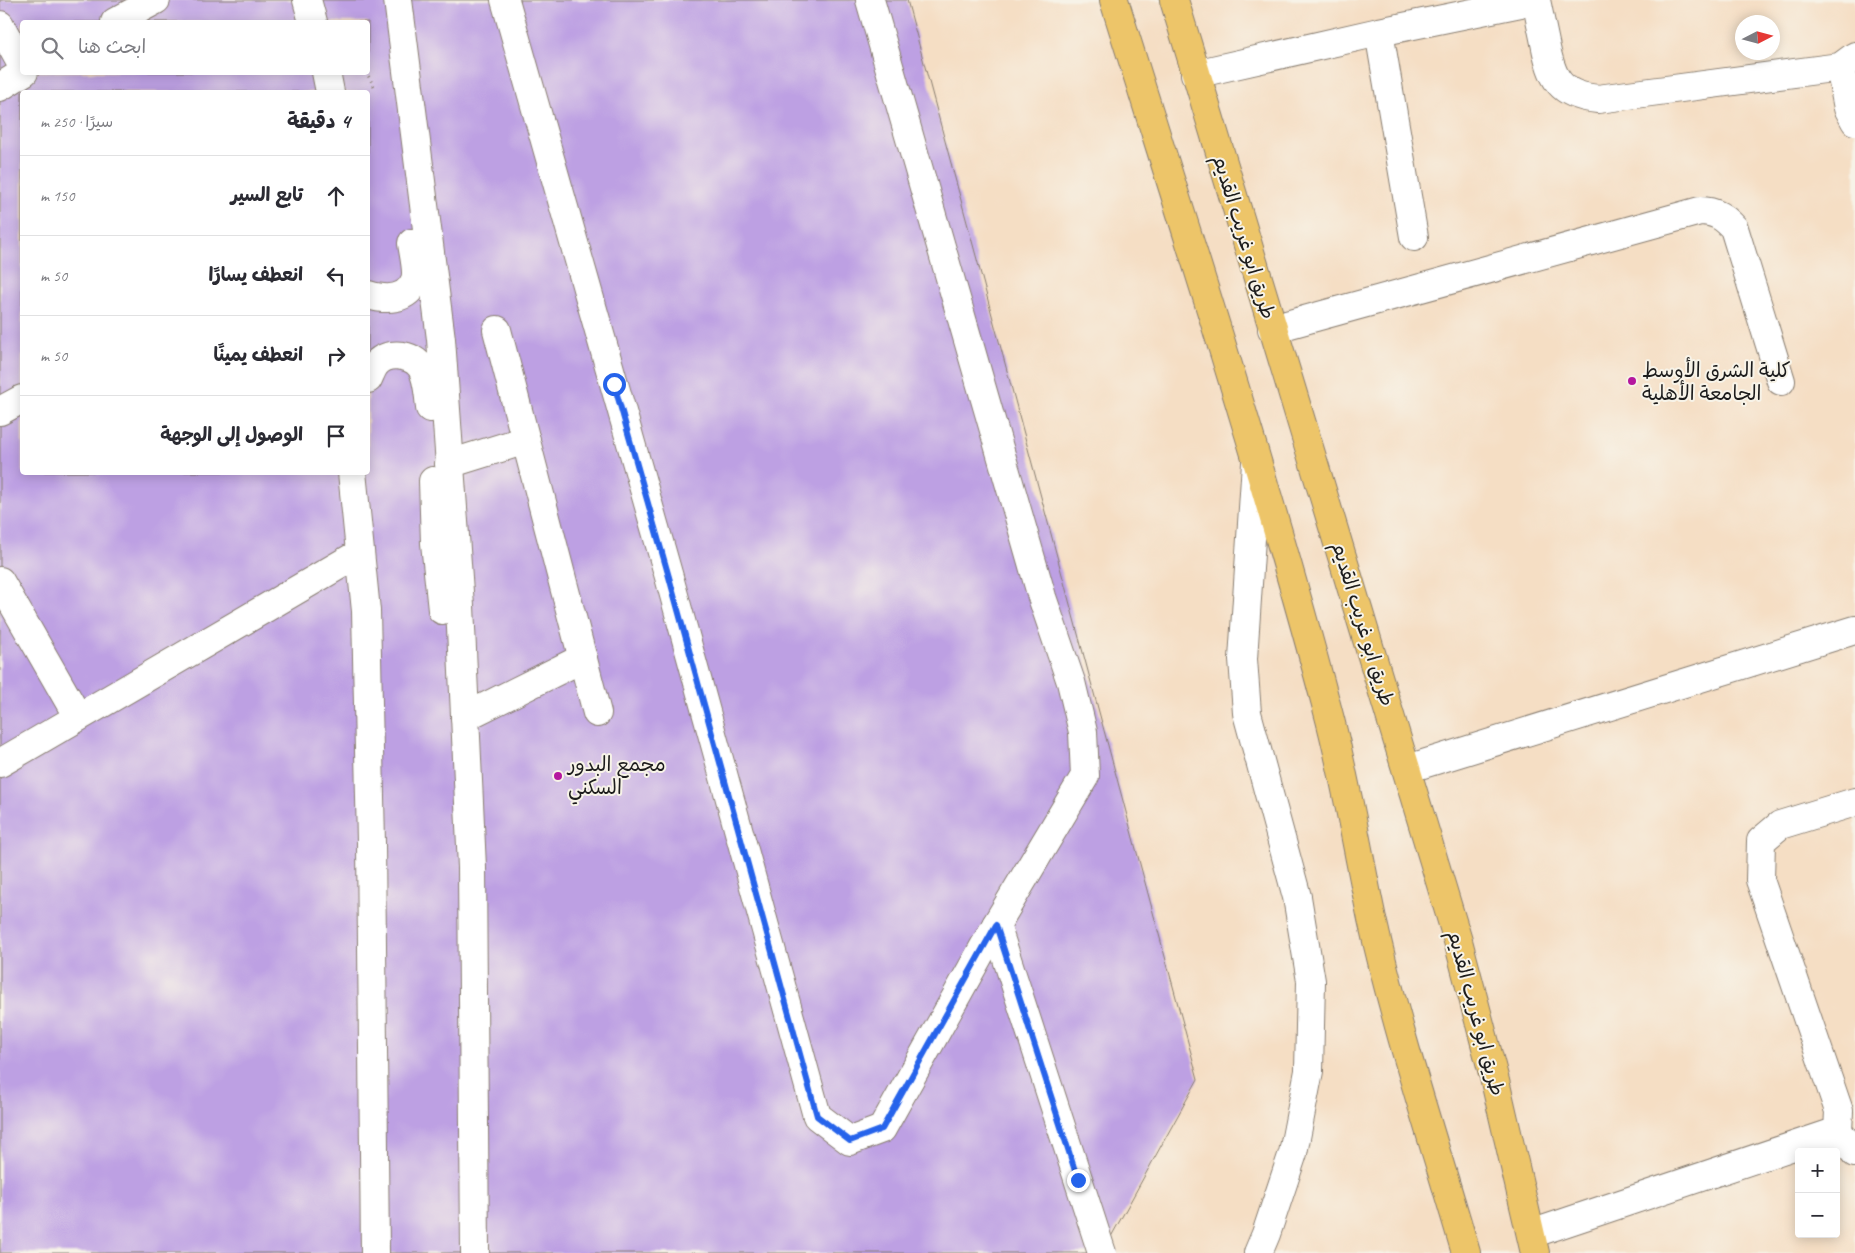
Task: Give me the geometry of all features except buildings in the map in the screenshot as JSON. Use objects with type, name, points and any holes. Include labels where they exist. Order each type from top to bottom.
[{"type":"highway","points":[[1114,0],[1257,459],[1328,710],[1349,802],[1372,920],[1402,1035],[1466,1253]]},
{"type":"highway","name":"طريق ابو غريب القديم","points":[[1174,0],[1458,941],[1495,1081],[1533,1244]]},
{"type":"street","points":[[119,20],[156,0]]},
{"type":"street","points":[[306,0],[307,20]]},
{"type":"street","points":[[306,0],[312,20]]},
{"type":"street","points":[[370,296],[380,299],[396,299],[409,291],[416,278],[408,210],[401,176],[390,73],[389,0]]},
{"type":"street","points":[[398,0],[441,339],[460,606],[472,868],[475,1253]]},
{"type":"street","points":[[505,0],[669,577],[817,1116],[850,1141],[882,1129],[996,925],[1085,776],[1083,732],[1070,682],[1042,597],[870,0]]},
{"type":"street","points":[[1195,74],[1379,32],[1536,0],[1550,68],[1562,86],[1584,98],[1598,100],[1848,61],[1848,108],[1855,121]]},
{"type":"street","points":[[0,25],[20,61]]},
{"type":"street","points":[[1379,32],[1414,237]]},
{"type":"street","points":[[0,87],[20,74]]},
{"type":"street","points":[[314,75],[317,90]]},
{"type":"street","points":[[327,75],[330,90]]},
{"type":"street","points":[[1272,329],[1700,211],[1709,211],[1719,214],[1734,228],[1781,381]]},
{"type":"street","points":[[498,330],[598,714]]},
{"type":"street","points":[[370,375],[376,364],[389,357],[405,356],[417,362],[424,372],[430,407],[435,542],[442,611],[466,760]]},
{"type":"street","points":[[0,411],[20,400]]},
{"type":"street","points":[[450,464],[526,440]]},
{"type":"street","points":[[1257,459],[1243,659],[1247,713],[1297,897],[1311,981],[1309,1071],[1304,1098],[1293,1153],[1258,1253]]},
{"type":"street","points":[[352,475],[366,612],[371,825],[375,1253]]},
{"type":"street","points":[[0,763],[360,553]]},
{"type":"street","points":[[0,581],[78,717]]},
{"type":"street","points":[[1407,769],[1855,630]]},
{"type":"street","points":[[465,717],[583,658]]},
{"type":"street","points":[[1855,802],[1780,825],[1760,841],[1760,880],[1839,1111],[1838,1131],[1855,1153]]},
{"type":"street","points":[[996,925],[1102,1253]]},
{"type":"street","points":[[1533,1244],[1838,1131]]},
{"type":"place","name":"كلية الشرق الأوسط الجامعة الأهلية","points":[[1632,381]]},
{"type":"place","name":"مجمع البدور السكني","points":[[558,776]]},
{"type":"route","points":[[614,384],[817,1116],[850,1141],[882,1129],[996,925],[1078,1180]]}]
